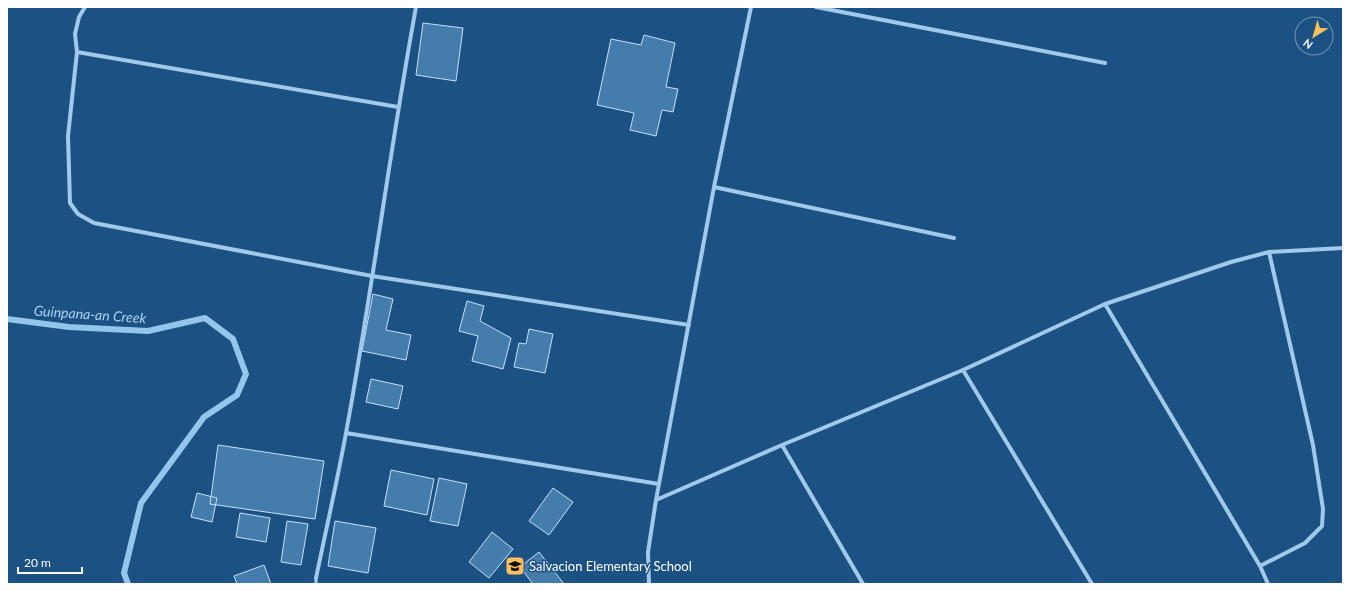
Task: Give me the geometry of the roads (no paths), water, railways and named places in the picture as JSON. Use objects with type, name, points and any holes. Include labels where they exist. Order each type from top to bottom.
[{"type":"street","points":[[85,7],[79,17],[75,34],[77,52],[68,136],[70,203],[78,214],[94,223],[372,276],[689,325]]},
{"type":"street","points":[[316,578],[346,433],[398,107],[416,7]]},
{"type":"street","points":[[649,584],[648,552],[656,500],[714,187],[750,8],[744,7]]},
{"type":"street","points":[[816,7],[1105,63]]},
{"type":"street","points":[[77,52],[398,107]]},
{"type":"street","points":[[714,187],[954,238]]},
{"type":"street","points":[[656,500],[782,445],[963,370],[1105,304],[1231,262],[1269,252],[1343,248]]},
{"type":"street","points":[[1260,566],[1305,543],[1322,526],[1323,509],[1313,445],[1269,252]]},
{"type":"street","points":[[1105,304],[1260,566],[1268,584]]},
{"type":"street","points":[[963,370],[1092,584]]},
{"type":"street","points":[[346,433],[659,484]]},
{"type":"street","points":[[782,445],[863,584]]},
{"type":"lane","points":[[316,578],[316,584]]},
{"type":"waterway","name":"Guinpana-an Creek","points":[[7,319],[69,327],[148,331],[205,318],[233,339],[246,374],[237,395],[204,417],[141,503],[124,573],[128,584]]},
{"type":"place","name":"Salvacion Elementary School","points":[[515,566]]}]
